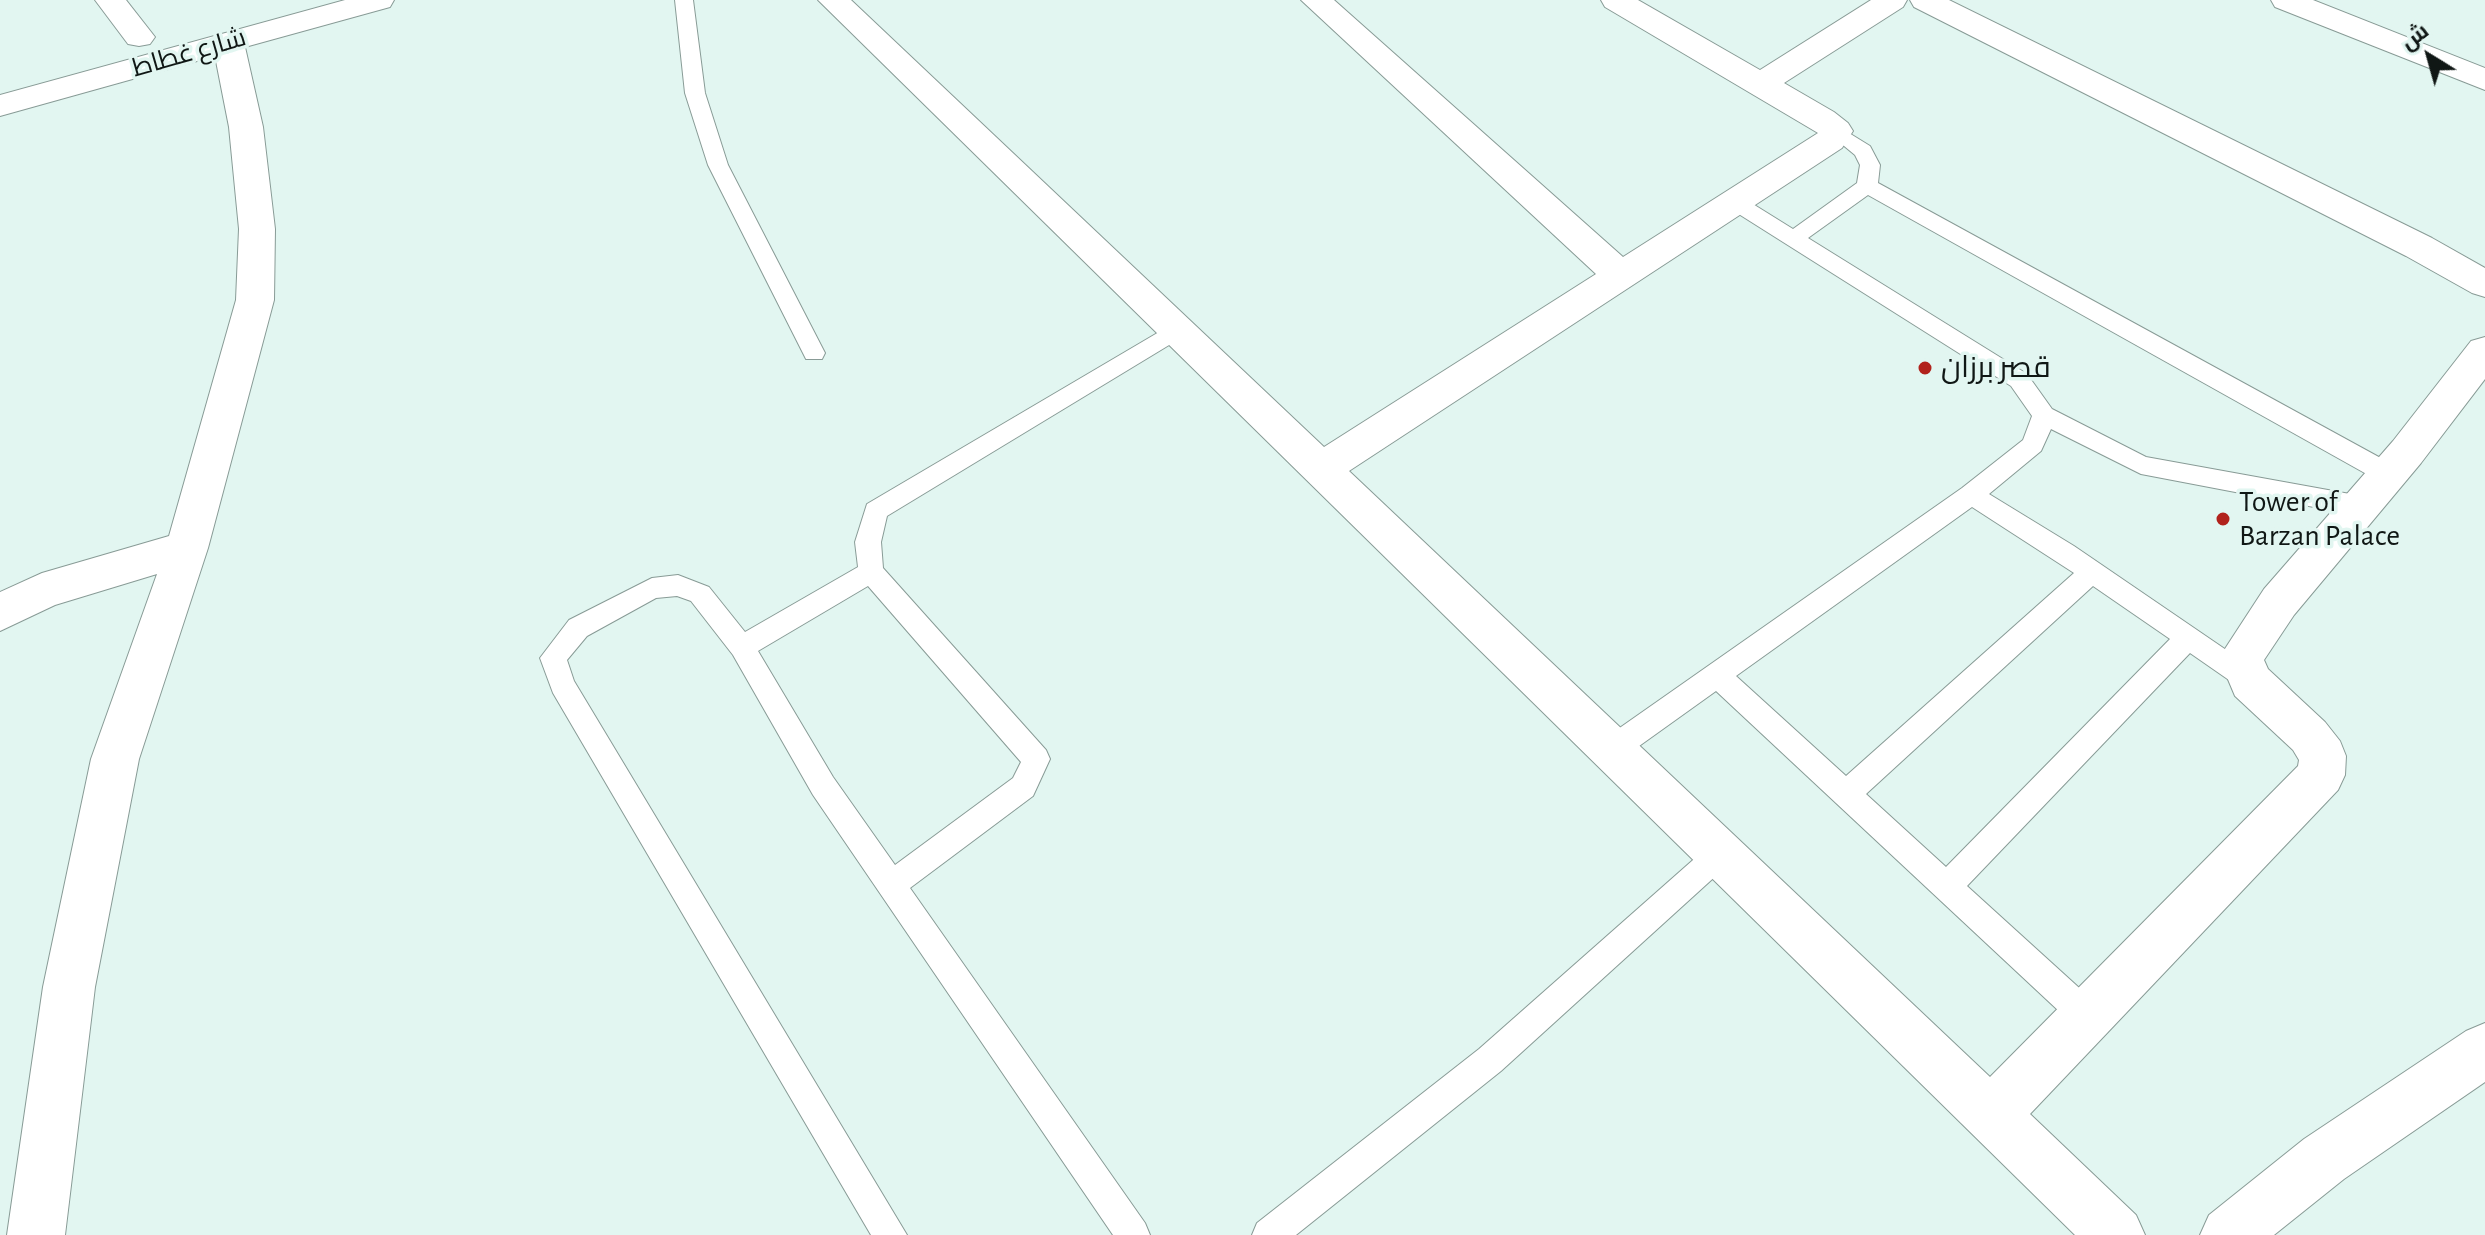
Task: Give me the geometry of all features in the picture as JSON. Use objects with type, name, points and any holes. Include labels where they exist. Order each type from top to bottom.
[{"type":"street","points":[[110,0],[139,37]]},
{"type":"street","name":"شارع غطاط","points":[[31,67],[274,0]]},
{"type":"street","name":"شارع غطاط","points":[[0,106],[379,0]]},
{"type":"street","points":[[833,0],[2116,1235]]},
{"type":"street","points":[[1316,0],[1619,274]]},
{"type":"street","points":[[1320,470],[1830,140],[1836,131],[1822,119],[1616,0]]},
{"type":"street","points":[[1759,85],[1892,0]]},
{"type":"street","points":[[1925,0],[2419,247],[2485,284]]},
{"type":"street","points":[[2286,0],[2485,80]]},
{"type":"street","points":[[36,1235],[69,987],[115,759],[187,548],[255,300],[257,229],[246,127],[228,42]]},
{"type":"street","points":[[1991,1115],[2321,775],[2323,756],[2309,736],[2251,682],[2241,658],[2252,639],[2485,351]]},
{"type":"street","points":[[0,613],[42,591],[187,548]]},
{"type":"street","points":[[2229,1235],[2324,1159],[2485,1050]]},
{"type":"lane","points":[[684,0],[695,93],[718,165],[814,353]]},
{"type":"lane","points":[[1794,238],[1867,186],[1870,165],[1863,151],[1836,131]]},
{"type":"lane","points":[[1867,186],[2374,490]]},
{"type":"lane","points":[[1733,201],[2019,380],[2044,415],[2141,465],[2374,490]]},
{"type":"lane","points":[[891,885],[1023,787],[1036,759],[871,572],[868,542],[876,511],[1176,330]]},
{"type":"lane","points":[[1611,750],[1971,495],[2033,445],[2044,415]]},
{"type":"lane","points":[[1971,495],[2092,572],[2251,682]]},
{"type":"lane","points":[[742,647],[871,572]]},
{"type":"lane","points":[[1846,794],[2092,572]]},
{"type":"lane","points":[[890,1235],[562,685],[553,658],[578,628],[652,588],[678,585],[700,594],[742,647],[823,786],[1133,1235]]},
{"type":"lane","points":[[1946,887],[2188,638]]},
{"type":"lane","points":[[1717,675],[2087,1016]]},
{"type":"lane","points":[[1269,1235],[1490,1060],[1720,854]]},
{"type":"place","name":"قصر برزان","points":[[1925,368]]},
{"type":"place","name":"Tower of Barzan Palace","points":[[2223,519]]}]
